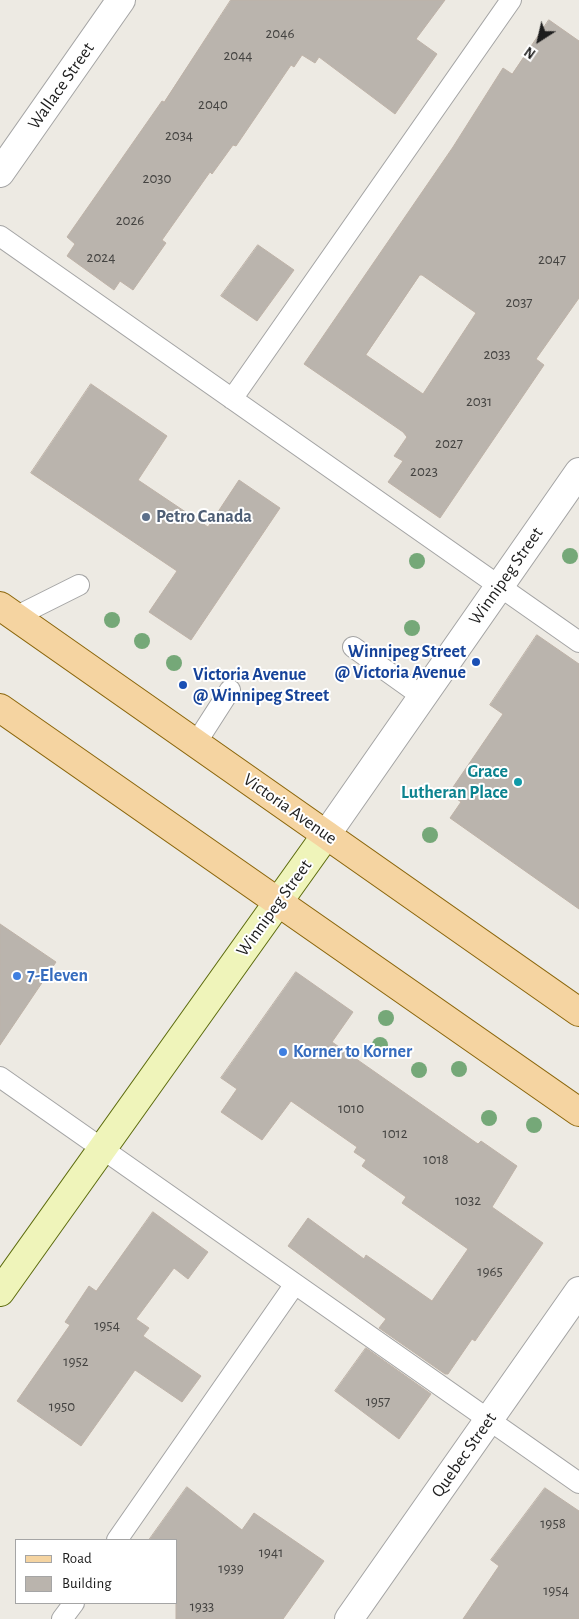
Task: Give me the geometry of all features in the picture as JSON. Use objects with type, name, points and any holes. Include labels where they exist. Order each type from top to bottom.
[{"type":"main road","name":"Victoria Avenue","points":[[8,612],[579,1012]]},
{"type":"main road","points":[[0,708],[579,1112]]},
{"type":"main road","name":"Winnipeg Street","points":[[0,1292],[326,835]]},
{"type":"street","name":"Wallace Street","points":[[0,173],[121,0]]},
{"type":"street","name":"Winnipeg Street","points":[[326,835],[579,472]]},
{"type":"street","name":"Quebec Street","points":[[349,1619],[579,1291]]},
{"type":"lane","points":[[232,399],[511,0]]},
{"type":"lane","points":[[0,236],[579,642]]},
{"type":"lane","points":[[8,612],[78,585]]},
{"type":"lane","points":[[353,647],[423,697]]},
{"type":"lane","points":[[196,743],[230,690]]},
{"type":"lane","points":[[0,1078],[579,1483]]},
{"type":"lane","points":[[118,1539],[295,1284]]},
{"type":"lane","points":[[62,1619],[73,1604]]},
{"type":"building","points":[[231,0],[445,0],[416,39],[437,54],[395,114],[319,57],[315,63],[302,55],[294,67],[291,65],[236,146],[233,145],[212,174],[210,172],[162,240],[166,243],[133,290],[120,281],[114,290],[67,256],[75,244],[67,237],[162,101],[164,102]]},
{"type":"building","points":[[549,20],[579,41],[579,298],[536,359],[544,365],[440,518],[388,482],[403,461],[394,456],[407,437],[403,432],[304,364],[453,147],[503,68],[512,74]],"holes":[[[420,275],[476,313],[423,394],[366,355]]]},
{"type":"building","points":[[258,245],[294,270],[257,321],[221,296]]},
{"type":"building","name":"Petro Canada","points":[[91,384],[167,436],[138,480],[208,527],[239,480],[280,508],[191,640],[149,612],[177,571],[31,473]]},
{"type":"building","name":"Grace Lutheran Place","points":[[537,635],[579,664],[579,909],[450,818],[461,802],[449,793],[503,714],[490,705]]},
{"type":"building","points":[[0,924],[56,962],[0,1045]]},
{"type":"building","points":[[296,972],[353,1012],[332,1042],[478,1144],[481,1141],[517,1166],[492,1207],[543,1243],[475,1341],[472,1339],[448,1374],[445,1374],[379,1328],[386,1319],[288,1246],[308,1218],[364,1259],[366,1255],[432,1301],[468,1249],[402,1203],[406,1197],[362,1166],[366,1160],[354,1152],[357,1147],[291,1101],[262,1140],[221,1112],[237,1089],[221,1078]]},
{"type":"building","points":[[153,1212],[208,1252],[188,1279],[174,1268],[136,1319],[149,1328],[143,1336],[201,1376],[182,1402],[135,1370],[81,1446],[17,1401],[70,1325],[65,1322],[89,1286],[96,1291]]},
{"type":"building","points":[[366,1348],[431,1394],[399,1439],[335,1391]]},
{"type":"building","points":[[187,1487],[242,1530],[254,1513],[324,1561],[283,1619],[176,1619],[176,1604],[178,1604],[178,1539],[150,1539]]},
{"type":"building","points":[[545,1488],[579,1511],[579,1619],[463,1619],[499,1566],[491,1560]]},
{"type":"place","name":"Petro Canada","points":[[146,517]]},
{"type":"place","name":"Winnipeg Street @ Victoria Avenue","points":[[476,662]]},
{"type":"place","name":"Victoria Avenue @ Winnipeg Street","points":[[183,685]]},
{"type":"place","name":"Grace Lutheran Place","points":[[518,782]]},
{"type":"place","name":"7-Eleven","points":[[17,976]]},
{"type":"place","name":"Korner to Korner","points":[[283,1052]]}]
